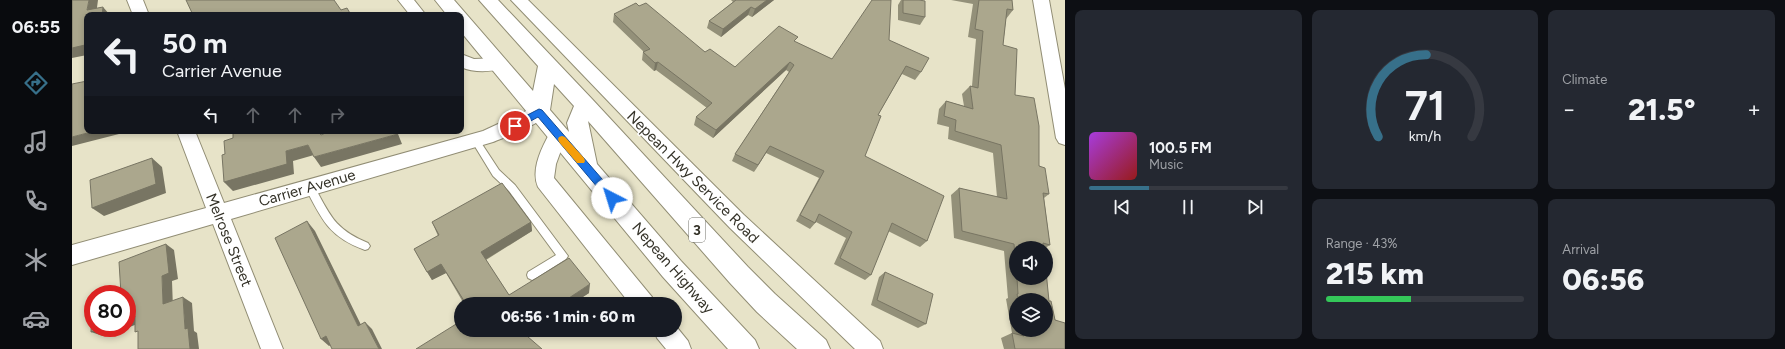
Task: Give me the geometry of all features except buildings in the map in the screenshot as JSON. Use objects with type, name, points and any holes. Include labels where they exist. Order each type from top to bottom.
[{"type":"highway","points":[[444,0],[454,12]]},
{"type":"highway","name":"3","points":[[488,0],[585,104],[739,275],[766,303],[816,349]]},
{"type":"highway","name":"Nepean Highway","points":[[464,24],[672,269],[746,349]]},
{"type":"highway","points":[[539,112],[545,89],[548,66]]},
{"type":"highway","points":[[585,104],[577,123],[586,168]]},
{"type":"street","points":[[135,0],[140,12]]},
{"type":"street","points":[[406,0],[416,12]]},
{"type":"street","name":"Nepean Hwy Service Road","points":[[519,0],[739,223],[810,292],[872,349]]},
{"type":"street","points":[[1041,0],[1059,72],[1065,138]]},
{"type":"street","points":[[464,61],[472,65],[498,64]]},
{"type":"street","points":[[585,104],[609,91]]},
{"type":"street","name":"Carrier Avenue","points":[[72,255],[475,140],[506,129],[539,112]]},
{"type":"street","name":"Melrose Street","points":[[187,134],[272,349]]},
{"type":"street","points":[[558,134],[546,167],[544,178],[545,181],[638,297]]},
{"type":"street","points":[[671,337],[680,349]]},
{"type":"lane","points":[[475,140],[496,173],[512,188],[563,256],[532,275]]},
{"type":"lane","points":[[310,187],[329,224],[340,234],[365,246]]},
{"type":"slow traffic","points":[[562,139],[580,161]]},
{"type":"route","points":[[515,126],[539,112],[612,198]]}]
